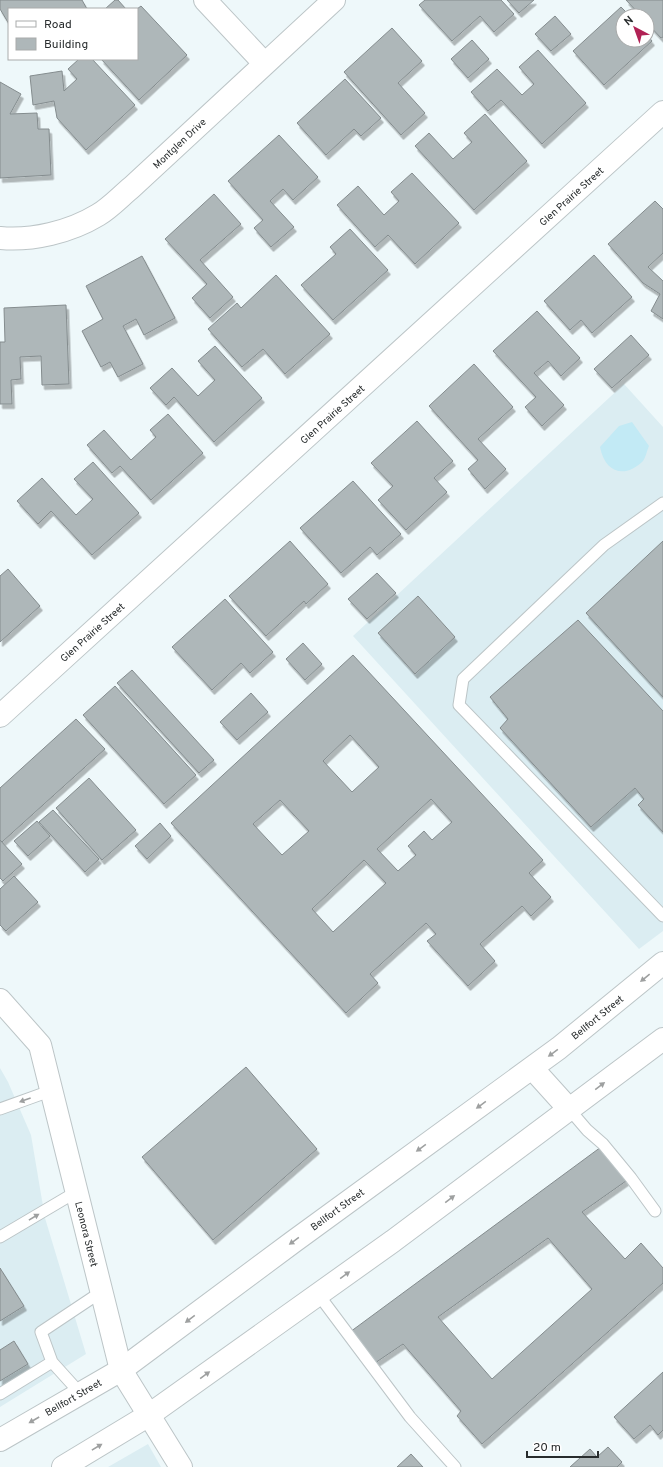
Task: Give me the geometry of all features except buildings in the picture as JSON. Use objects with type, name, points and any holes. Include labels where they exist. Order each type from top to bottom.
[{"type":"street","points":[[205,0],[264,63]]},
{"type":"street","name":"Montglen Drive","points":[[0,238],[19,240],[65,230],[99,215],[132,187],[264,63],[334,0]]},
{"type":"street","name":"Glen Prairie Street","points":[[0,716],[663,112]]},
{"type":"street","name":"Bellfort Street","points":[[0,1440],[121,1370],[292,1242],[532,1068],[663,963]]},
{"type":"street","name":"Leonora Street","points":[[0,1000],[40,1045],[50,1091],[121,1370],[181,1467]]},
{"type":"street","points":[[63,1467],[149,1415],[318,1294],[663,1039]]},
{"type":"street","points":[[532,1068],[569,1109]]},
{"type":"lane","points":[[663,503],[604,545],[463,679],[459,705],[663,916]]},
{"type":"lane","points":[[0,1109],[50,1091]]},
{"type":"lane","points":[[569,1109],[587,1130],[603,1144],[631,1178],[655,1211]]},
{"type":"lane","points":[[0,1237],[76,1192]]},
{"type":"lane","points":[[80,1393],[52,1362],[42,1332],[101,1292]]},
{"type":"lane","points":[[318,1294],[410,1418],[455,1467]]},
{"type":"lane","points":[[0,1394],[52,1362]]},
{"type":"shaded area","points":[[624,384],[663,427],[663,931],[639,949],[353,636]]},
{"type":"shaded area","points":[[632,422],[649,446],[644,459],[636,467],[629,470],[623,471],[611,468],[606,463],[600,447],[619,426]]},
{"type":"shaded area","points":[[0,1068],[8,1082],[31,1135],[45,1218],[86,1354],[0,1407]]},
{"type":"shaded area","points":[[148,1444],[161,1467],[108,1467]]}]
